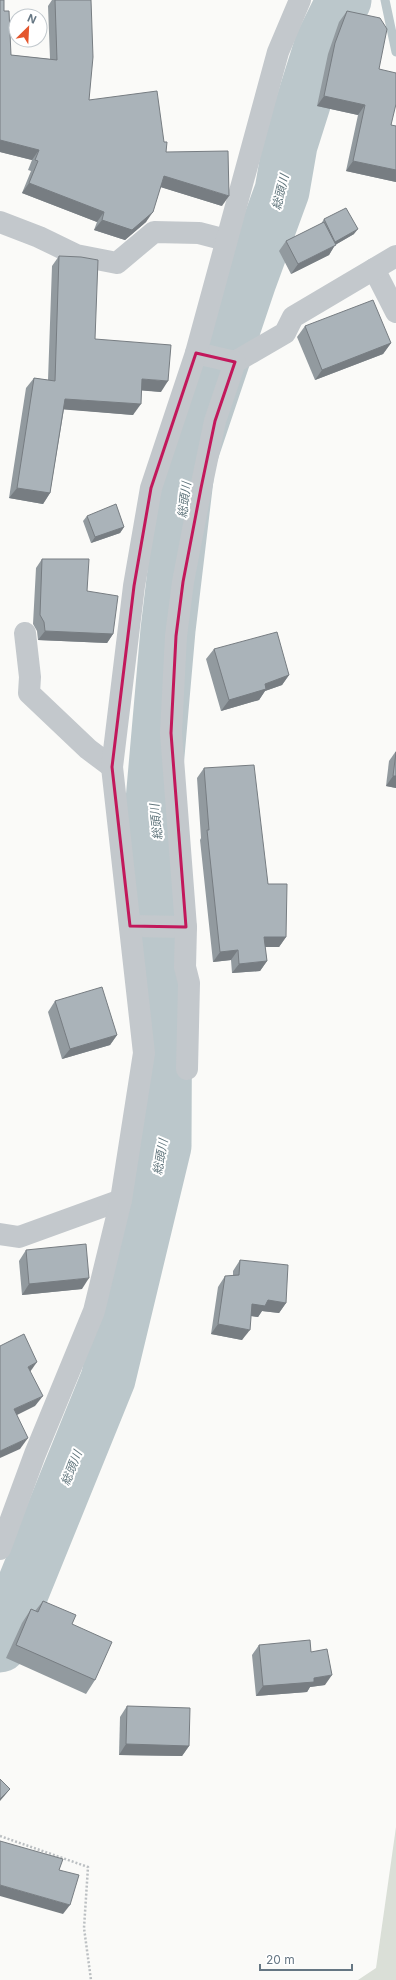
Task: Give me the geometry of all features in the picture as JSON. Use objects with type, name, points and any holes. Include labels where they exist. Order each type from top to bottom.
[{"type":"street","points":[[0,1549],[35,1454],[94,1310],[121,1200],[144,1053],[112,767],[134,586],[151,488],[196,352],[278,52],[300,0]]},
{"type":"street","points":[[0,222],[39,237],[76,256],[117,262],[154,232],[199,234],[226,240]]},
{"type":"street","points":[[187,1069],[189,983],[185,967],[186,927],[171,733],[176,636],[183,582],[215,421],[235,362],[285,333],[293,317],[396,256]]},
{"type":"street","points":[[374,270],[396,312]]},
{"type":"street","points":[[196,352],[235,362]]},
{"type":"street","points":[[25,633],[30,677],[29,694],[88,749],[112,767]]},
{"type":"street","points":[[130,926],[186,927]]},
{"type":"street","points":[[0,1234],[19,1237],[121,1200]]},
{"type":"path","points":[[0,1836],[88,1867],[84,1928],[91,1980]]},
{"type":"highlighted area","points":[[196,353],[235,362],[215,421],[183,582],[176,636],[171,733],[186,927],[130,926],[112,767],[134,586],[151,488]]},
{"type":"shaded area","points":[[396,1827],[396,1980],[358,1980],[376,1968]]},
{"type":"building","points":[[0,0],[4,0],[4,11],[8,11],[8,48],[11,48],[11,55],[57,60],[55,0],[91,0],[93,57],[89,100],[157,91],[164,142],[167,142],[166,152],[228,151],[229,196],[164,176],[153,212],[132,230],[102,220],[104,212],[29,183],[38,161],[35,160],[39,150],[0,140]]},
{"type":"building","points":[[347,11],[380,18],[387,29],[379,69],[396,73],[396,104],[391,125],[396,126],[396,170],[353,161],[365,105],[324,96],[335,43]]},
{"type":"building","points":[[346,208],[358,229],[335,242],[324,219]]},
{"type":"building","points":[[324,222],[336,245],[298,264],[286,241]]},
{"type":"building","points":[[59,256],[81,257],[98,260],[95,339],[171,345],[168,381],[142,379],[141,404],[65,399],[50,493],[17,488],[34,378],[55,381]]},
{"type":"building","points":[[373,300],[391,343],[322,370],[305,326]]},
{"type":"building","points":[[116,504],[124,527],[95,537],[87,516]]},
{"type":"building","points":[[42,559],[89,559],[87,591],[118,596],[113,634],[45,631],[44,622],[40,615]]},
{"type":"building","points":[[277,632],[289,675],[265,684],[266,689],[229,700],[214,649]]},
{"type":"building","points":[[396,752],[396,776],[393,776]]},
{"type":"building","points":[[254,765],[268,884],[287,884],[286,937],[264,937],[267,961],[239,964],[238,950],[220,952],[207,830],[209,830],[204,768]]},
{"type":"building","points":[[102,987],[117,1035],[70,1049],[55,1001]]},
{"type":"building","points":[[86,1244],[89,1278],[29,1284],[26,1250]]},
{"type":"building","points":[[240,1260],[288,1265],[286,1303],[268,1300],[265,1306],[252,1304],[250,1330],[218,1324],[225,1276],[239,1275]]},
{"type":"building","points":[[24,1334],[37,1362],[28,1367],[43,1396],[14,1409],[28,1438],[0,1451],[0,1346]]},
{"type":"building","points":[[43,1601],[76,1615],[72,1624],[112,1642],[95,1680],[16,1645],[31,1609],[38,1612]]},
{"type":"building","points":[[310,1640],[311,1652],[327,1649],[332,1675],[314,1678],[314,1682],[263,1686],[259,1645]]},
{"type":"building","points":[[127,1706],[190,1708],[189,1746],[126,1744]]},
{"type":"building","points":[[0,1779],[10,1789],[0,1799]]},
{"type":"building","points":[[0,1841],[63,1859],[59,1870],[79,1875],[70,1905],[0,1885]]},
{"type":"waterway","name":"総頭川","points":[[0,1645],[108,1379],[164,1146],[165,914],[153,801],[168,630],[188,462],[249,281],[282,191],[290,145],[322,44],[344,0]]},
{"type":"waterway","points":[[385,0],[396,52]]}]
